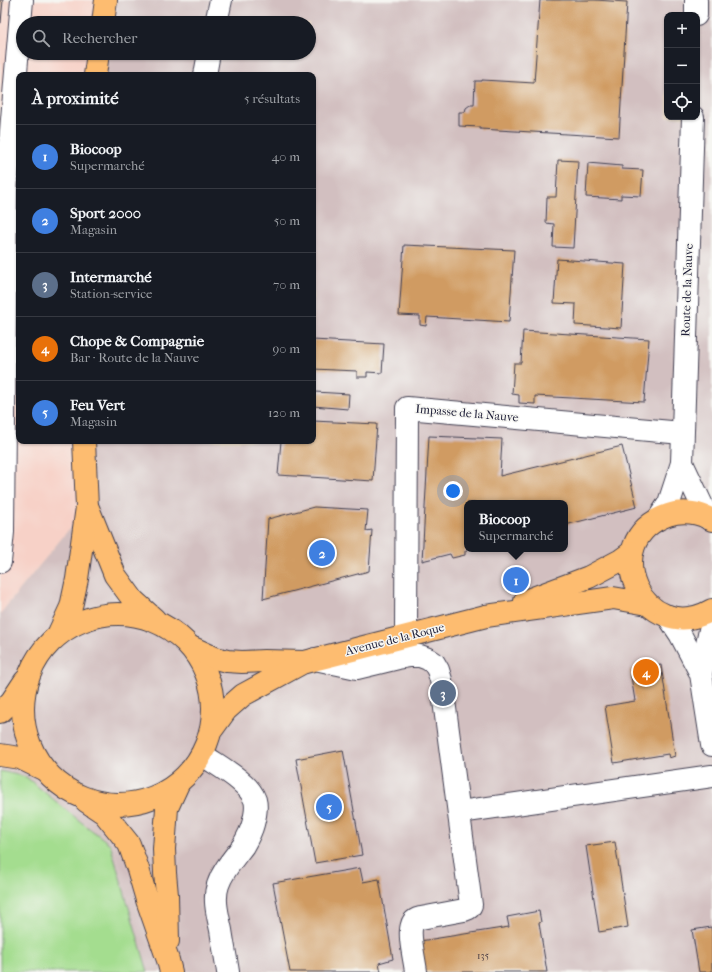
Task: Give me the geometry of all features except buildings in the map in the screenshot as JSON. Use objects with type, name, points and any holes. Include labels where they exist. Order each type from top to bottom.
[{"type":"main road","points":[[104,16],[106,0]]},
{"type":"main road","points":[[95,72],[97,60]]},
{"type":"main road","points":[[58,635],[71,607],[77,579],[87,507],[84,444]]},
{"type":"main road","points":[[78,796],[103,803],[130,804],[156,797],[178,784],[192,771],[203,755],[212,728],[214,700],[207,672],[193,648],[176,632],[157,621],[134,600],[115,575],[87,507]]},
{"type":"main road","points":[[710,519],[692,512],[675,512],[659,518],[647,526],[638,538],[632,552],[630,566],[638,593],[657,611],[668,616],[685,619],[702,616],[712,610]]},
{"type":"main road","points":[[486,616],[589,577],[632,552]]},
{"type":"main road","points":[[486,616],[613,598],[648,604]]},
{"type":"main road","points":[[0,712],[11,702],[27,679],[39,654],[58,635],[80,621],[106,614],[132,614],[157,621]]},
{"type":"main road","name":"Avenue de la Roque","points":[[310,660],[486,616]]},
{"type":"main road","points":[[193,648],[215,658],[226,661],[310,660]]},
{"type":"main road","points":[[212,728],[226,710],[243,695],[310,660]]},
{"type":"main road","points":[[27,679],[22,710],[28,742],[45,770],[60,785],[104,813],[129,844],[170,966]]},
{"type":"main road","points":[[0,755],[20,758],[45,770]]},
{"type":"main road","points":[[170,966],[164,848],[167,808],[178,784]]},
{"type":"street","points":[[21,16],[22,0]]},
{"type":"street","points":[[218,16],[221,0]]},
{"type":"street","points":[[696,0],[696,12]]},
{"type":"street","points":[[0,562],[3,532],[6,191],[17,60]]},
{"type":"street","points":[[206,72],[208,60]]},
{"type":"street","name":"Route de la Nauve","points":[[659,518],[669,503],[682,463],[693,120]]},
{"type":"street","name":"Impasse de la Nauve","points":[[406,636],[407,408],[682,433]]},
{"type":"street","name":"Route de la Nauve","points":[[682,463],[710,519]]},
{"type":"street","points":[[668,616],[680,634],[702,674]]},
{"type":"street","points":[[712,623],[702,674],[712,745]]},
{"type":"street","points":[[310,660],[357,668],[398,658],[420,656],[428,659],[438,670],[441,680],[460,812],[471,905],[469,908],[464,910],[415,920],[412,925],[411,934],[416,972]]},
{"type":"street","points":[[203,755],[239,780],[248,789],[255,800],[256,810],[250,832],[244,845],[229,865],[218,884],[216,896],[228,972]]},
{"type":"street","points":[[460,812],[712,776]]},
{"type":"shaded area","points":[[0,0],[107,0],[105,16],[16,16],[16,60],[100,60],[98,72],[16,72],[16,444],[86,444],[87,507],[0,614]]},
{"type":"shaded area","points":[[107,0],[712,0],[712,972],[0,972],[0,614],[87,507],[86,444],[316,444],[316,72],[98,72],[100,60],[316,60],[316,16],[105,16]]},
{"type":"green space","points":[[0,771],[26,777],[110,844],[148,972],[0,972]]},
{"type":"place","name":"Sport 2000","points":[[322,553]]},
{"type":"place","name":"Biocoop","points":[[516,580]]},
{"type":"place","name":"Chope & Compagnie","points":[[646,672]]},
{"type":"place","name":"Intermarché","points":[[443,693]]},
{"type":"place","name":"Feu Vert","points":[[329,807]]}]
